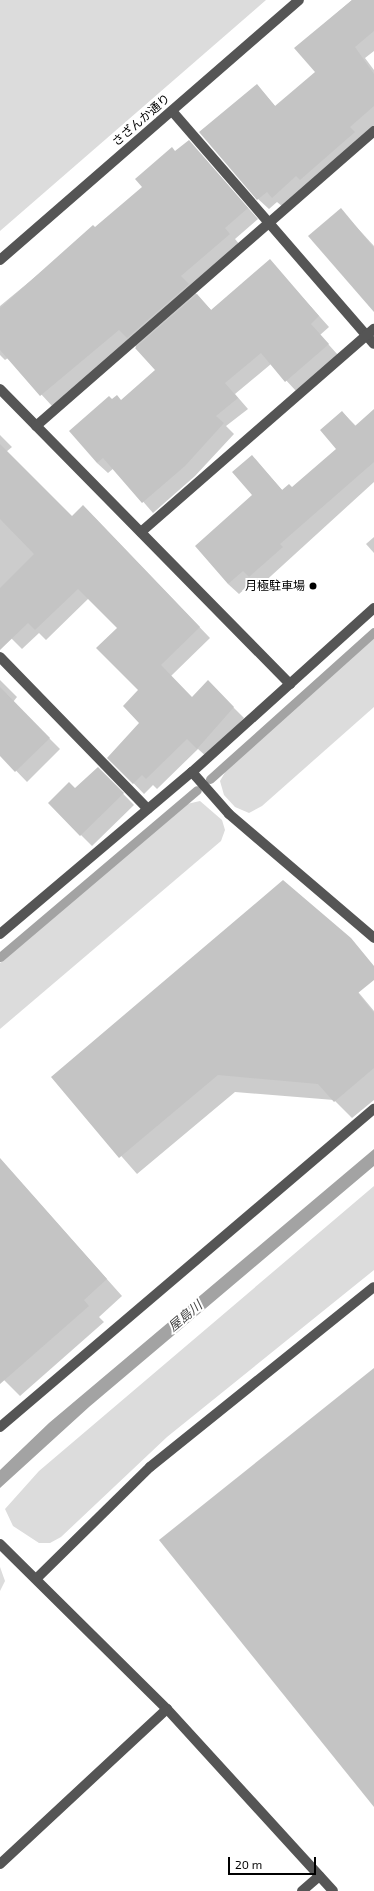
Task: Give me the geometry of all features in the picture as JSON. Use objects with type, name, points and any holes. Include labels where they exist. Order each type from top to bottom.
[{"type":"street","name":"さざんか通り","points":[[0,260],[299,0]]},
{"type":"street","points":[[172,111],[269,223],[370,332],[374,344]]},
{"type":"street","points":[[36,426],[374,132]]},
{"type":"street","points":[[141,532],[370,332]]},
{"type":"street","points":[[0,389],[290,684]]},
{"type":"street","points":[[0,934],[192,772],[374,608]]},
{"type":"street","points":[[0,657],[148,809]]},
{"type":"street","points":[[192,772],[229,814],[374,938]]},
{"type":"street","points":[[0,1427],[374,1109]]},
{"type":"street","points":[[37,1578],[150,1467],[374,1287]]},
{"type":"street","points":[[0,1544],[37,1578],[166,1709],[333,1891]]},
{"type":"street","points":[[0,1864],[166,1709]]},
{"type":"street","points":[[302,1891],[319,1876]]},
{"type":"shaded area","points":[[0,0],[266,0],[0,231]]},
{"type":"shaded area","points":[[374,638],[374,707],[262,806],[249,813],[235,807],[224,795],[220,781],[227,769]]},
{"type":"shaded area","points":[[200,801],[222,820],[225,830],[221,841],[0,1029],[0,963],[187,804]]},
{"type":"shaded area","points":[[374,1186],[374,1270],[167,1437],[61,1537],[50,1543],[39,1543],[13,1526],[5,1509],[39,1471]]},
{"type":"shaded area","points":[[0,1567],[5,1581],[0,1591]]},
{"type":"water","name":"屋島川","points":[[374,1149],[374,1166],[89,1407],[0,1488],[0,1470],[49,1423]]},
{"type":"building","points":[[352,0],[374,0],[374,31],[355,47],[374,74],[374,106],[350,127],[355,132],[300,180],[296,176],[272,198],[267,192],[257,200],[199,132],[257,84],[275,106],[315,72],[294,48]]},
{"type":"building","points":[[189,140],[248,208],[225,228],[230,234],[181,276],[189,284],[127,338],[119,330],[40,396],[0,350],[0,308],[93,225],[95,227],[142,187],[135,179],[172,147],[175,151]]},
{"type":"building","points":[[341,208],[374,248],[374,312],[308,236]]},
{"type":"building","points":[[270,259],[319,316],[311,324],[329,344],[285,382],[261,353],[225,383],[238,398],[216,416],[224,423],[185,466],[142,503],[103,458],[97,463],[69,431],[109,396],[112,399],[117,395],[121,400],[155,370],[135,348],[197,294],[211,310]]},
{"type":"building","points":[[374,409],[374,462],[280,544],[283,547],[249,577],[243,571],[228,584],[195,546],[252,495],[232,472],[252,455],[282,490],[289,484],[292,487],[336,449],[320,430],[342,411],[355,426]]},
{"type":"building","points":[[0,444],[72,516],[83,505],[200,627],[161,665],[192,697],[208,680],[234,707],[197,749],[187,739],[146,779],[142,775],[133,784],[107,758],[139,723],[123,706],[138,690],[96,648],[117,628],[78,589],[35,630],[28,623],[0,650],[0,588],[34,554],[0,519]]},
{"type":"building","points":[[0,687],[50,738],[15,772],[0,756]]},
{"type":"building","points":[[98,767],[124,793],[80,836],[48,803],[69,782],[75,788]]},
{"type":"building","points":[[283,880],[351,938],[374,966],[374,980],[358,993],[374,1013],[374,1068],[334,1102],[318,1084],[218,1075],[119,1158],[51,1077]]},
{"type":"building","points":[[0,1158],[107,1279],[84,1300],[89,1306],[0,1384]]},
{"type":"building","points":[[374,1368],[374,1807],[159,1540]]},
{"type":"waterway","points":[[210,779],[374,632]]},
{"type":"waterway","points":[[0,957],[197,790]]},
{"type":"place","name":"月極駐車場","points":[[313,586]]}]
